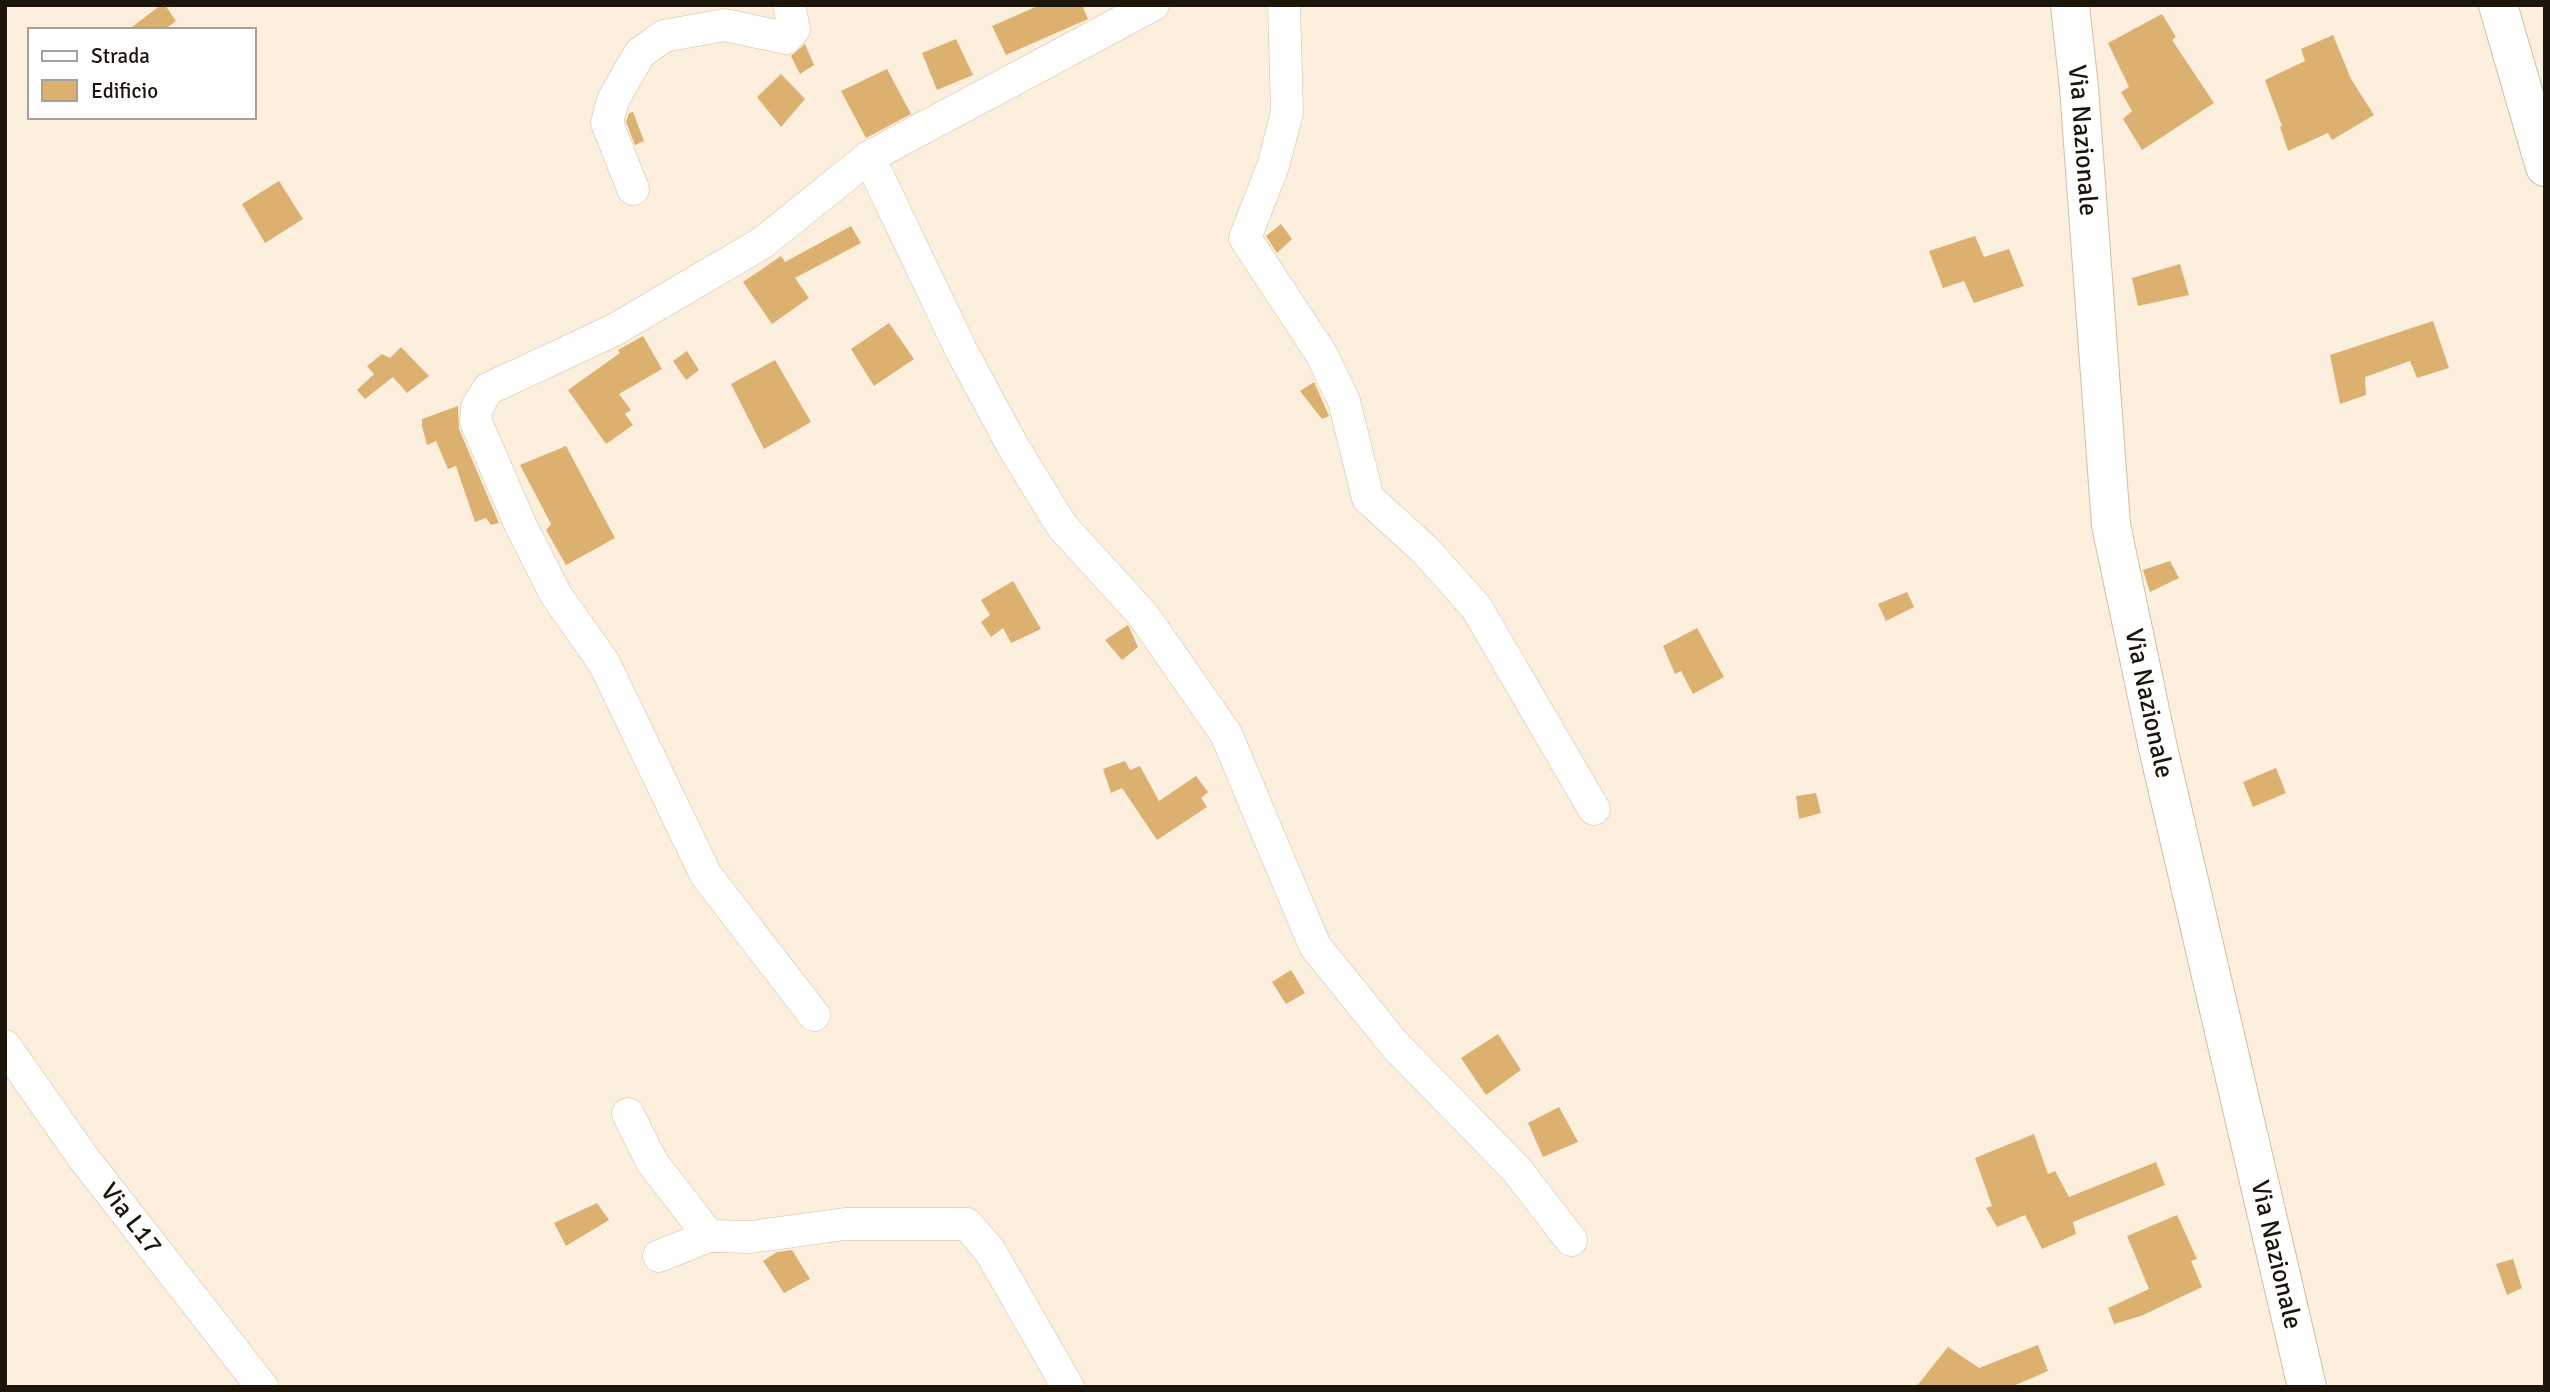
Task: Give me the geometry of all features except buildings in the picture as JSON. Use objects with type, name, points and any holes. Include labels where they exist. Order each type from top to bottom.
[{"type":"main road","name":"Via Nazionale","points":[[2070,5],[2079,88],[2111,525],[2158,748],[2307,1387]]},
{"type":"main road","points":[[2498,5],[2545,167]]},
{"type":"street","points":[[633,189],[607,123],[613,100],[640,53],[664,36],[724,25],[786,38],[794,29],[789,5]]},
{"type":"street","points":[[814,1015],[706,875],[604,663],[556,595],[520,524],[476,422],[477,407],[488,389],[614,330],[762,243],[869,157],[1153,5]]},
{"type":"street","points":[[1284,5],[1287,113],[1273,166],[1245,238],[1322,355],[1344,401],[1368,498],[1425,550],[1476,607],[1594,809]]},
{"type":"street","points":[[869,157],[961,350],[1015,450],[1062,526],[1143,615],[1226,734],[1315,946],[1395,1045],[1516,1169],[1571,1240]]},
{"type":"street","name":"Via L17","points":[[5,1046],[82,1156],[262,1387]]},
{"type":"street","points":[[628,1114],[652,1162],[709,1236]]},
{"type":"street","points":[[659,1256],[709,1236],[751,1237],[845,1224],[967,1224],[989,1251],[1068,1387]]}]
